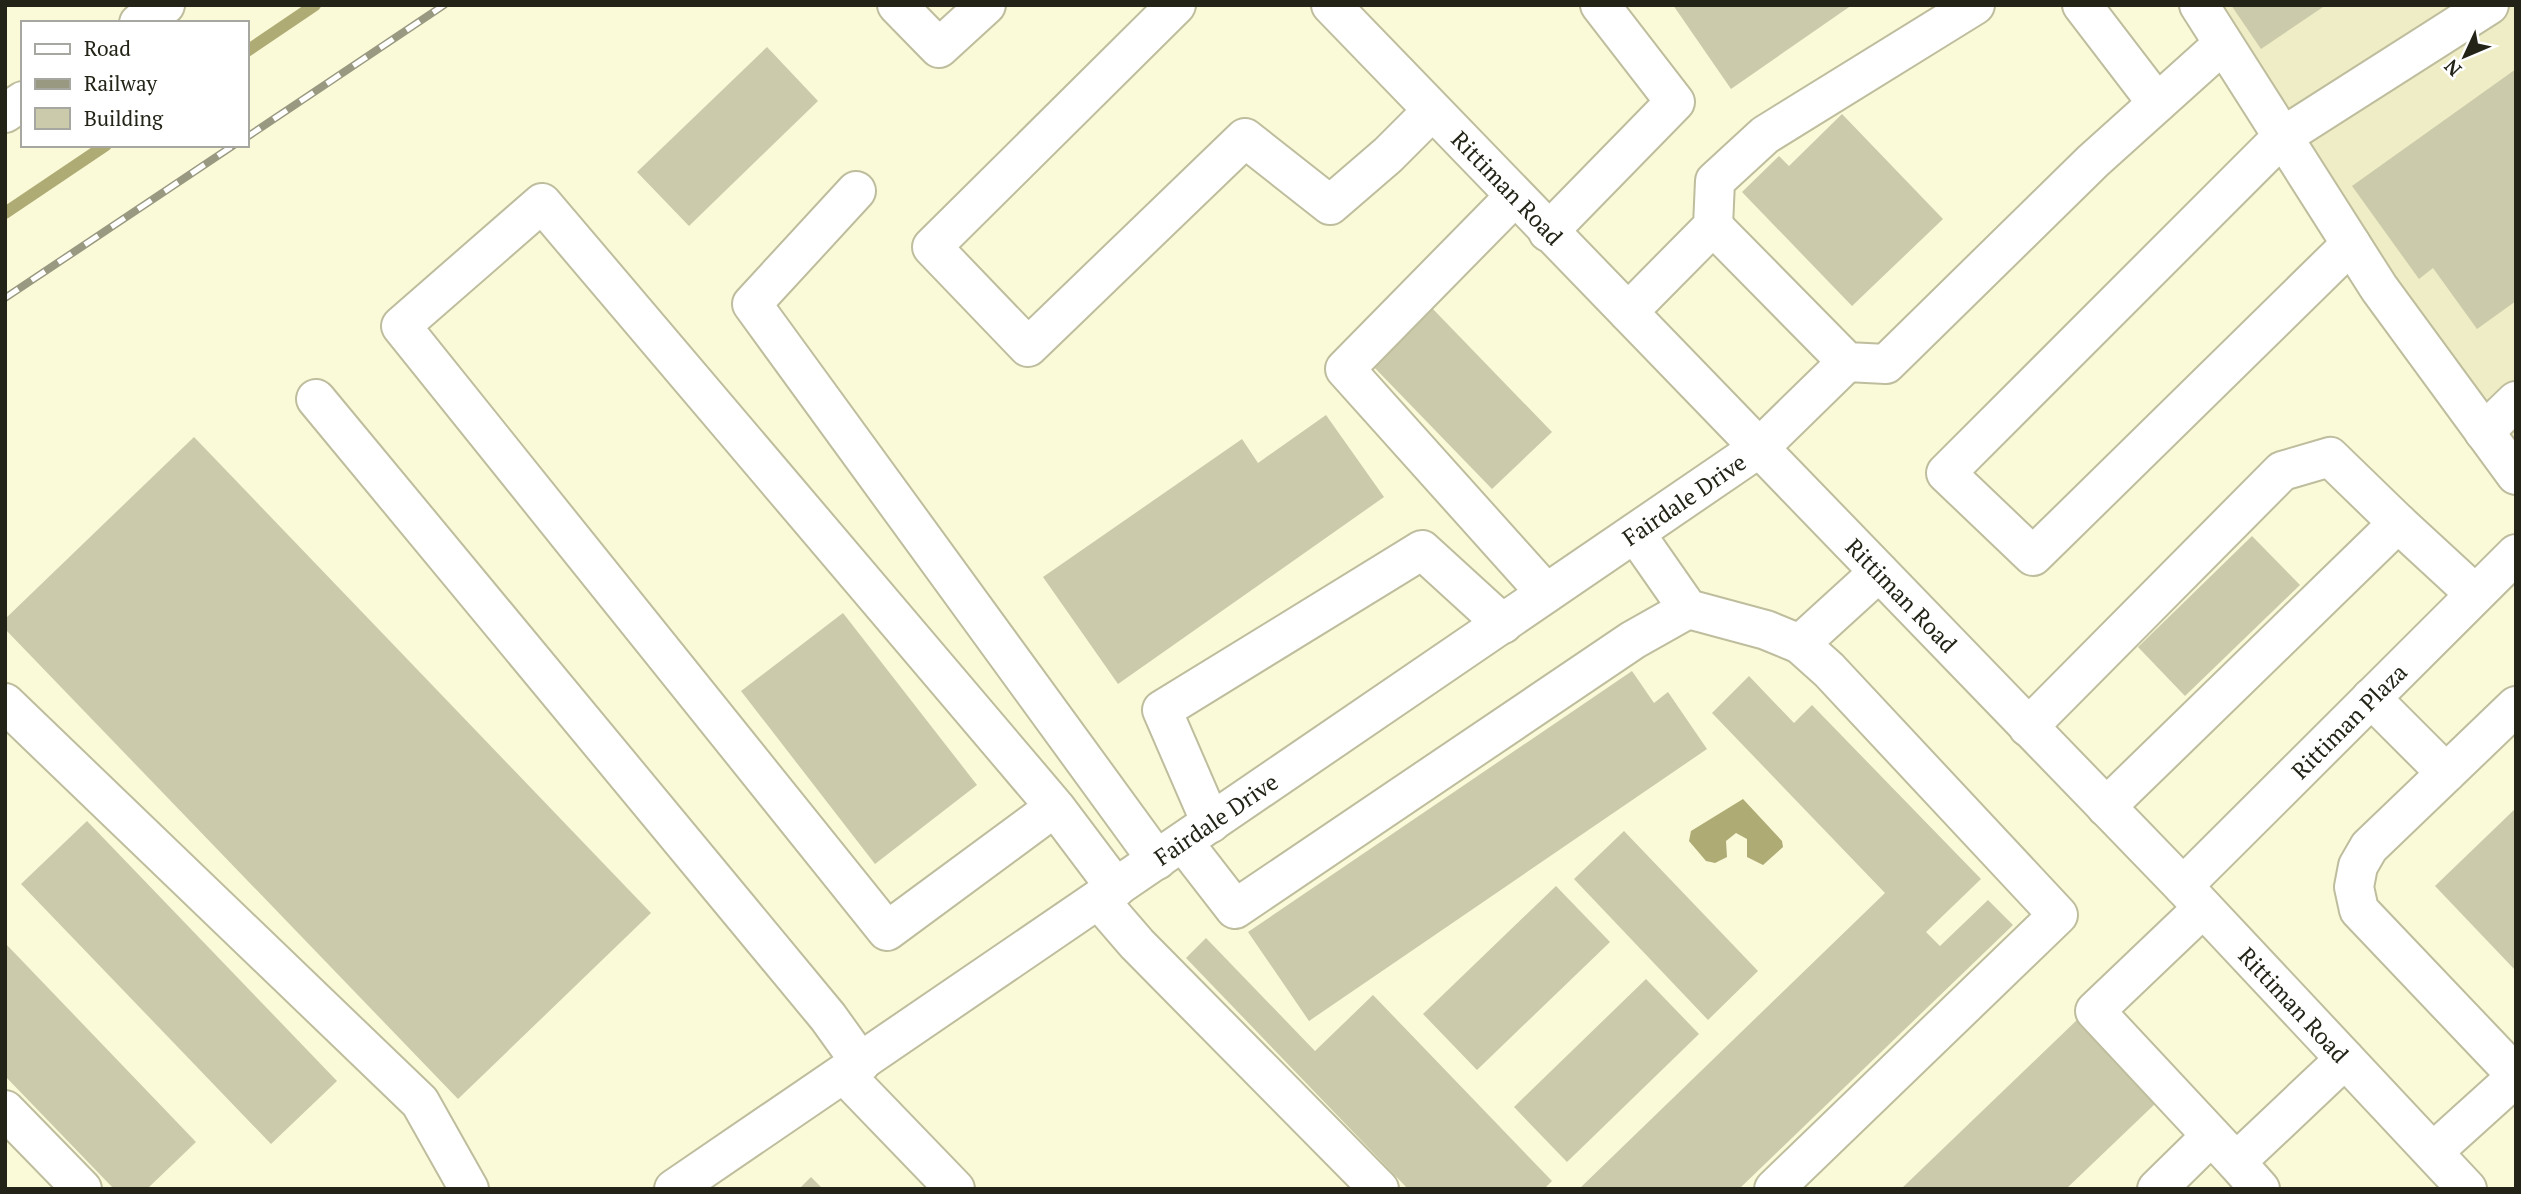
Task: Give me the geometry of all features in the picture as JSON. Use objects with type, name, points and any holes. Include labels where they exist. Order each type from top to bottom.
[{"type":"street","points":[[142,21],[165,5]]},
{"type":"street","points":[[897,5],[939,48],[986,5]]},
{"type":"street","points":[[1176,5],[932,247],[1028,347],[1245,138],[1329,205],[1388,155],[1432,111]]},
{"type":"street","name":"Rittiman Road","points":[[1331,5],[2106,807],[2465,1188]]},
{"type":"street","points":[[1548,232],[1675,102],[1600,5]]},
{"type":"street","points":[[1628,312],[1713,226],[1715,181],[1765,135],[1975,5]]},
{"type":"street","points":[[2082,5],[2157,103]]},
{"type":"street","points":[[2199,5],[2379,288],[2516,475]]},
{"type":"street","points":[[2351,244],[2033,556],[1946,473],[2282,137],[2489,5]]},
{"type":"street","points":[[1713,226],[1847,362],[1886,364],[2093,162],[2223,44]]},
{"type":"street","points":[[5,113],[21,102]]},
{"type":"street","points":[[856,191],[752,304],[1236,909],[1621,647],[1688,609]]},
{"type":"street","points":[[1514,197],[1345,369],[1546,593]]},
{"type":"street","points":[[1055,807],[887,931],[401,326],[542,204],[1055,807],[1137,944],[1379,1189]]},
{"type":"street","name":"Fairdale Drive","points":[[674,1189],[1759,448],[1847,362]]},
{"type":"street","points":[[316,399],[819,1007],[852,1068],[956,1189]]},
{"type":"street","points":[[2484,432],[2516,401]]},
{"type":"street","points":[[2028,727],[2282,471],[2330,457],[2475,594]]},
{"type":"street","points":[[2106,807],[2398,523]]},
{"type":"street","points":[[1635,533],[1688,609],[1766,630],[1800,644],[1829,670],[2058,915],[1774,1189]]},
{"type":"street","points":[[1184,842],[1162,710],[1422,550],[1503,624]]},
{"type":"street","name":"Rittiman Plaza","points":[[2236,1162],[2095,1011],[2192,897],[2371,698],[2516,554]]},
{"type":"street","points":[[1800,644],[1879,572]]},
{"type":"street","points":[[2371,698],[2446,773]]},
{"type":"street","points":[[5,703],[420,1102],[469,1189]]},
{"type":"street","points":[[2433,1152],[2516,1076],[2359,911],[2354,887],[2358,866],[2369,847],[2516,706]]},
{"type":"street","points":[[2157,1189],[2236,1162],[2345,1059]]},
{"type":"street","points":[[5,1110],[82,1189]]},
{"type":"shaded area","points":[[2182,5],[2516,5],[2516,484]]},
{"type":"shaded area","points":[[1743,799],[1782,841],[1783,847],[1763,865],[1747,857],[1747,839],[1736,833],[1726,841],[1727,857],[1715,863],[1706,861],[1689,841],[1691,831]]},
{"type":"building","points":[[1673,5],[1852,5],[1731,89]]},
{"type":"building","points":[[2231,5],[2326,5],[2261,49]]},
{"type":"building","points":[[767,47],[818,101],[689,226],[637,172]]},
{"type":"building","points":[[2516,69],[2516,301],[2477,329],[2433,268],[2419,279],[2352,186]]},
{"type":"building","points":[[1842,114],[1943,219],[1852,306],[1742,192],[1779,156],[1789,166]]},
{"type":"building","points":[[1430,306],[1552,432],[1492,489],[1370,363]]},
{"type":"building","points":[[1326,415],[1384,497],[1118,684],[1043,577],[1242,439],[1258,463]]},
{"type":"building","points":[[194,437],[651,913],[458,1099],[5,629],[5,619]]},
{"type":"building","points":[[2252,536],[2300,585],[2185,696],[2138,647]]},
{"type":"building","points":[[843,613],[977,785],[875,864],[741,691]]},
{"type":"building","points":[[1632,671],[1654,703],[1668,692],[1707,749],[1309,1021],[1248,932]]},
{"type":"building","points":[[1749,676],[1794,723],[1812,705],[1981,879],[1926,932],[1940,946],[1988,900],[2013,925],[1739,1189],[1579,1189],[1885,893],[1712,713]]},
{"type":"building","points":[[2516,808],[2516,971],[2435,886]]},
{"type":"building","points":[[87,821],[337,1081],[271,1144],[21,884]]},
{"type":"building","points":[[1624,831],[1758,971],[1708,1020],[1574,879]]},
{"type":"building","points":[[1556,886],[1610,942],[1477,1070],[1423,1014]]},
{"type":"building","points":[[1206,938],[1315,1051],[1373,995],[1552,1181],[1544,1189],[1408,1189],[1186,958]]},
{"type":"building","points":[[5,943],[196,1142],[147,1189],[114,1189],[5,1076]]},
{"type":"building","points":[[1646,979],[1699,1034],[1567,1162],[1514,1107]]},
{"type":"building","points":[[2078,1019],[2157,1102],[2066,1189],[1901,1189]]},
{"type":"building","points":[[811,1177],[823,1189],[799,1189]]},
{"type":"waterway","points":[[248,50],[315,5]]},
{"type":"waterway","points":[[5,213],[103,147]]},
{"type":"railway","points":[[248,136],[444,5]]},
{"type":"railway","points":[[5,298],[231,147]]}]
